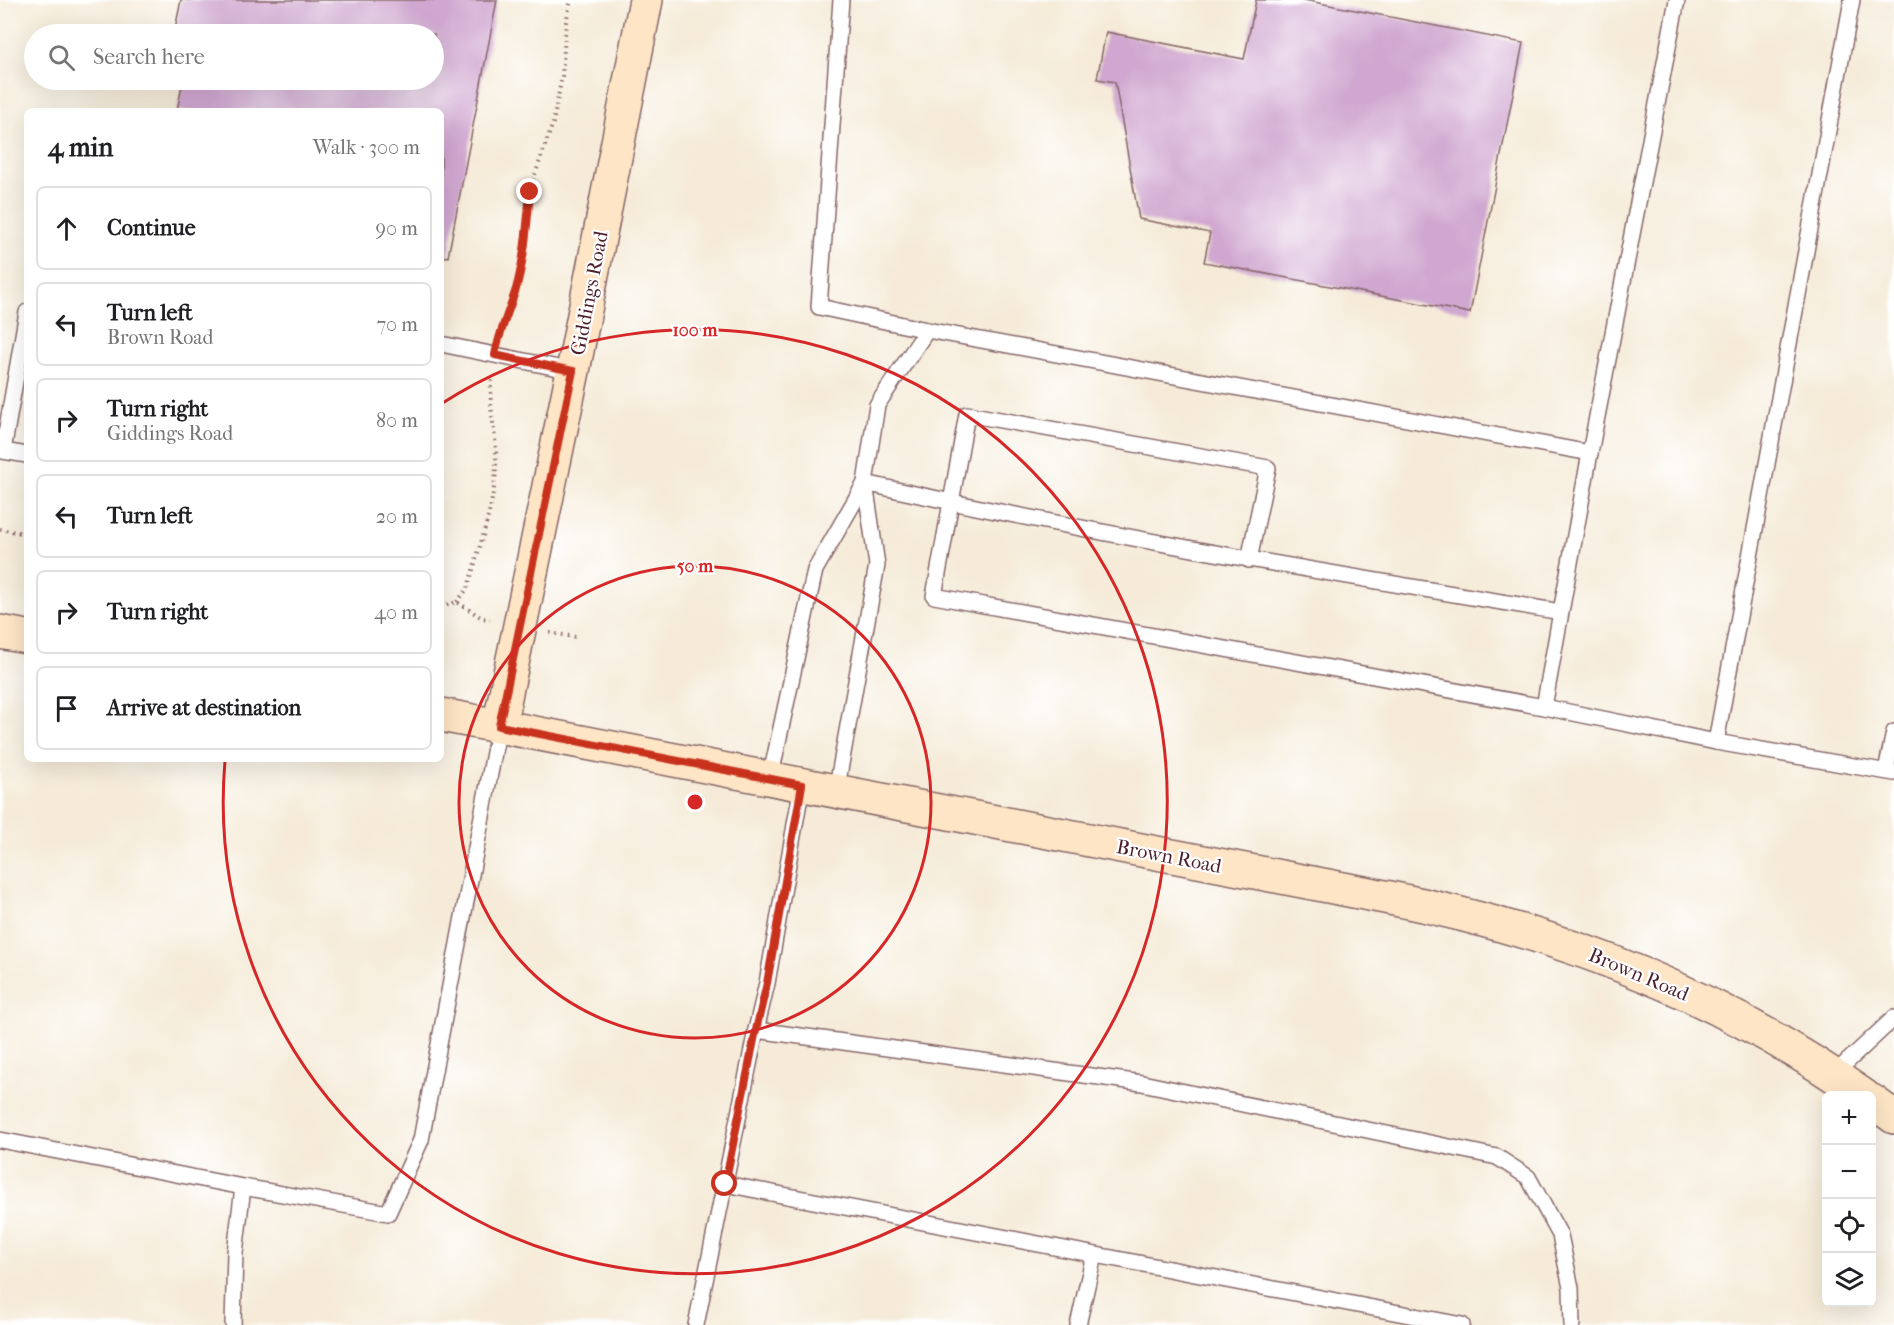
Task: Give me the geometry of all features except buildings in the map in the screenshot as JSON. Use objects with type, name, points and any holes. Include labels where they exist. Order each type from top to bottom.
[{"type":"main road","name":"Giddings Road","points":[[499,726],[573,371],[646,0]]},
{"type":"main road","points":[[0,632],[24,636]]},
{"type":"main road","name":"Brown Road","points":[[444,716],[1390,898],[1496,923],[1583,950],[1679,990],[1761,1031],[1858,1091]]},
{"type":"main road","points":[[1876,1104],[1894,1117]]},
{"type":"lane","points":[[841,0],[819,307],[927,330],[1590,453]]},
{"type":"lane","points":[[1544,707],[1677,0]]},
{"type":"lane","points":[[1716,742],[1852,0]]},
{"type":"lane","points":[[24,329],[3,451],[24,454]]},
{"type":"lane","points":[[836,792],[877,565],[864,483],[877,405],[927,330]]},
{"type":"lane","points":[[444,345],[573,371]]},
{"type":"lane","points":[[1249,560],[1268,468],[967,414],[934,596],[1544,707],[1716,742],[1890,772],[1894,732]]},
{"type":"lane","points":[[864,483],[1249,560],[1561,612]]},
{"type":"lane","points":[[770,779],[815,570],[864,483]]},
{"type":"lane","points":[[0,1140],[388,1213],[421,1140],[499,726]]},
{"type":"lane","points":[[696,1325],[767,983],[802,785]]},
{"type":"lane","points":[[1833,1075],[1894,1018]]},
{"type":"lane","points":[[756,1030],[1142,1083],[1497,1157],[1528,1177],[1560,1235],[1571,1288],[1572,1325]]},
{"type":"lane","points":[[725,1184],[1462,1325]]},
{"type":"lane","points":[[233,1325],[235,1253],[243,1187]]},
{"type":"lane","points":[[1077,1325],[1094,1255]]},
{"type":"path","points":[[457,602],[468,588],[495,482],[497,463],[490,407],[495,355],[516,289],[526,242],[530,192],[553,123],[562,76],[566,22],[571,0]]},
{"type":"path","points":[[0,529],[24,533]]},
{"type":"route","points":[[530,192],[526,242],[516,289],[495,355],[573,371],[499,726],[802,785],[767,983],[725,1184]]}]
